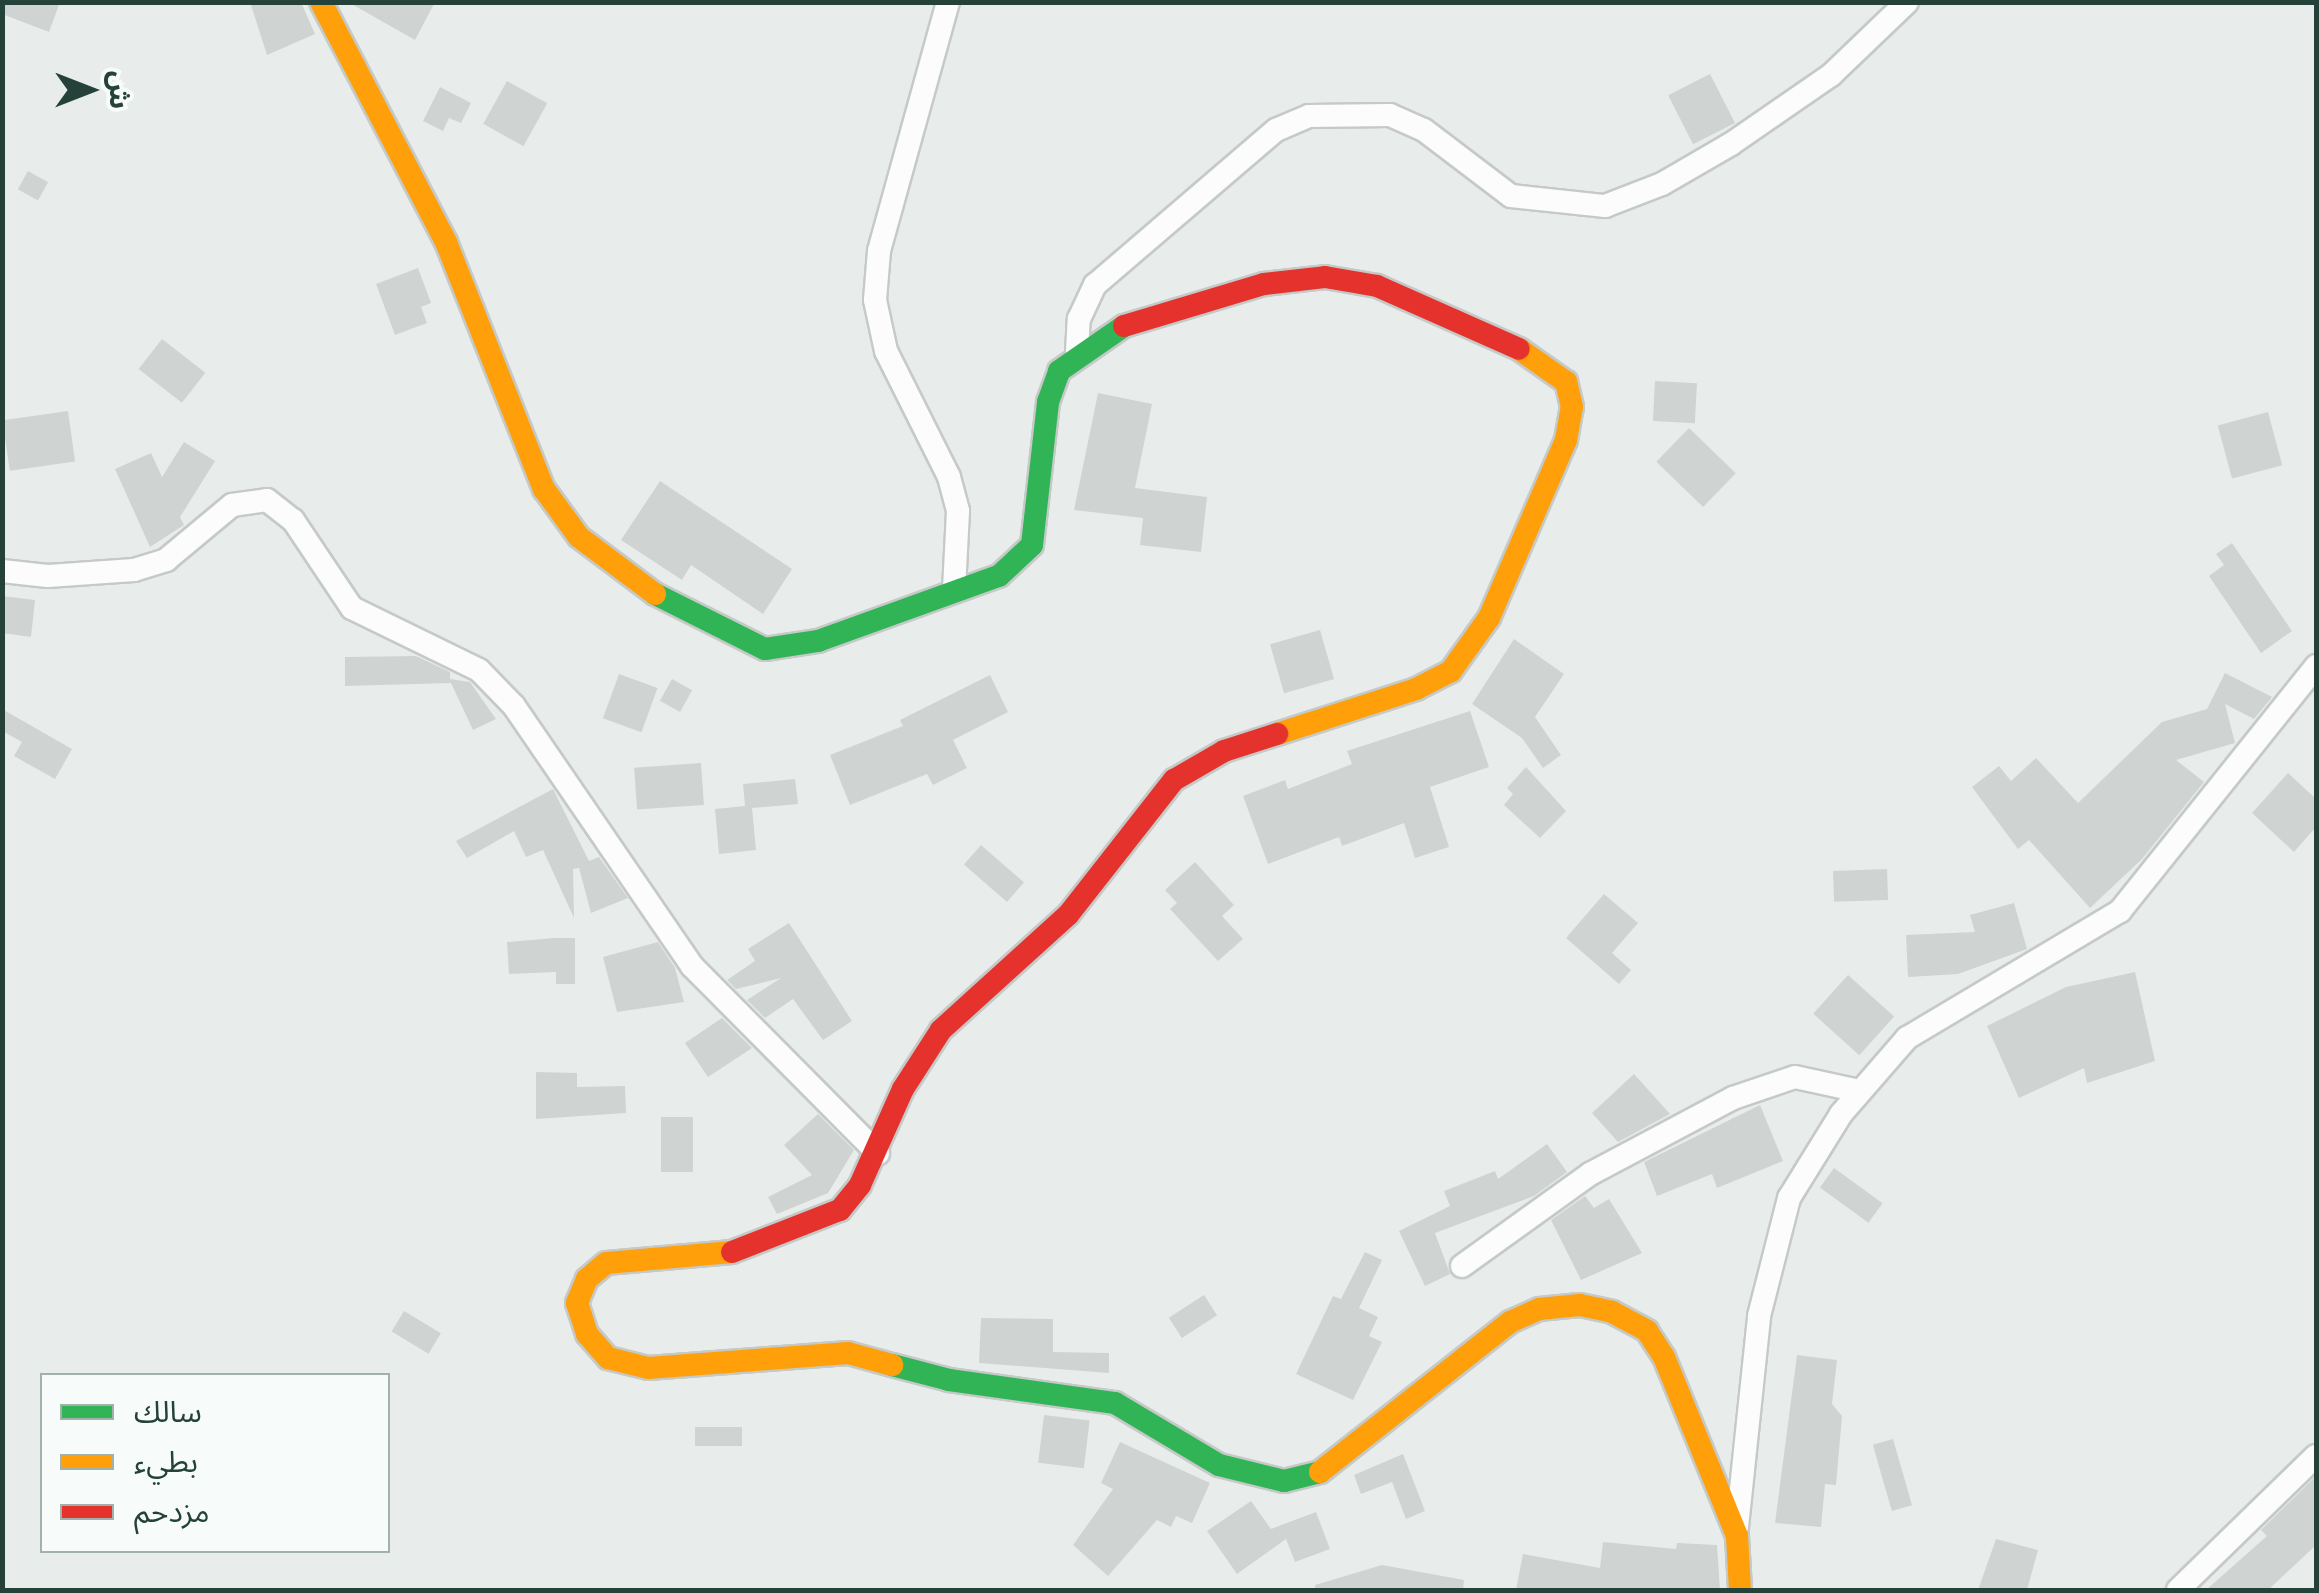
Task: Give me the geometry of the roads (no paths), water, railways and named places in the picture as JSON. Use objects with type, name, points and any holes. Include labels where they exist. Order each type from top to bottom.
[{"type":"main road","points":[[321,2],[446,242],[524,450],[579,537],[686,616],[765,648],[818,641],[1000,576],[1032,545],[1048,402],[1060,371],[1077,352],[1118,328],[1264,284],[1325,278],[1376,286],[1498,337],[1552,368],[1566,382],[1572,407],[1566,440],[1489,618],[1451,671],[1416,689],[1224,751],[1174,780],[1068,915],[941,1030],[903,1090],[878,1152],[840,1210],[815,1223],[713,1256],[606,1263],[588,1279],[578,1303],[587,1334],[608,1358],[648,1368],[848,1353],[977,1385],[1078,1395],[1115,1403],[1219,1465],[1284,1480],[1328,1470],[1510,1322],[1539,1309],[1580,1305],[1612,1312],[1646,1331],[1656,1344],[1737,1536],[1740,1590]]},
{"type":"street","points":[[948,2],[884,232],[875,300],[886,351],[949,477],[958,512],[954,590]]},
{"type":"street","points":[[1077,352],[1079,320],[1095,285],[1276,130],[1309,116],[1390,115],[1424,130],[1511,196],[1604,206],[1662,184],[1732,144],[1831,75],[1907,2]]},
{"type":"street","points":[[2,570],[48,576],[134,570],[166,560],[232,505],[267,500],[293,520],[352,608],[479,670],[514,706],[692,966],[878,1152]]},
{"type":"street","points":[[1737,1536],[1759,1316],[1789,1198],[1860,1091],[1907,1038],[2120,911],[2316,666]]},
{"type":"street","points":[[1462,1266],[1590,1174],[1734,1098],[1795,1076],[1860,1091]]},
{"type":"street","points":[[2178,1590],[2316,1456]]}]
